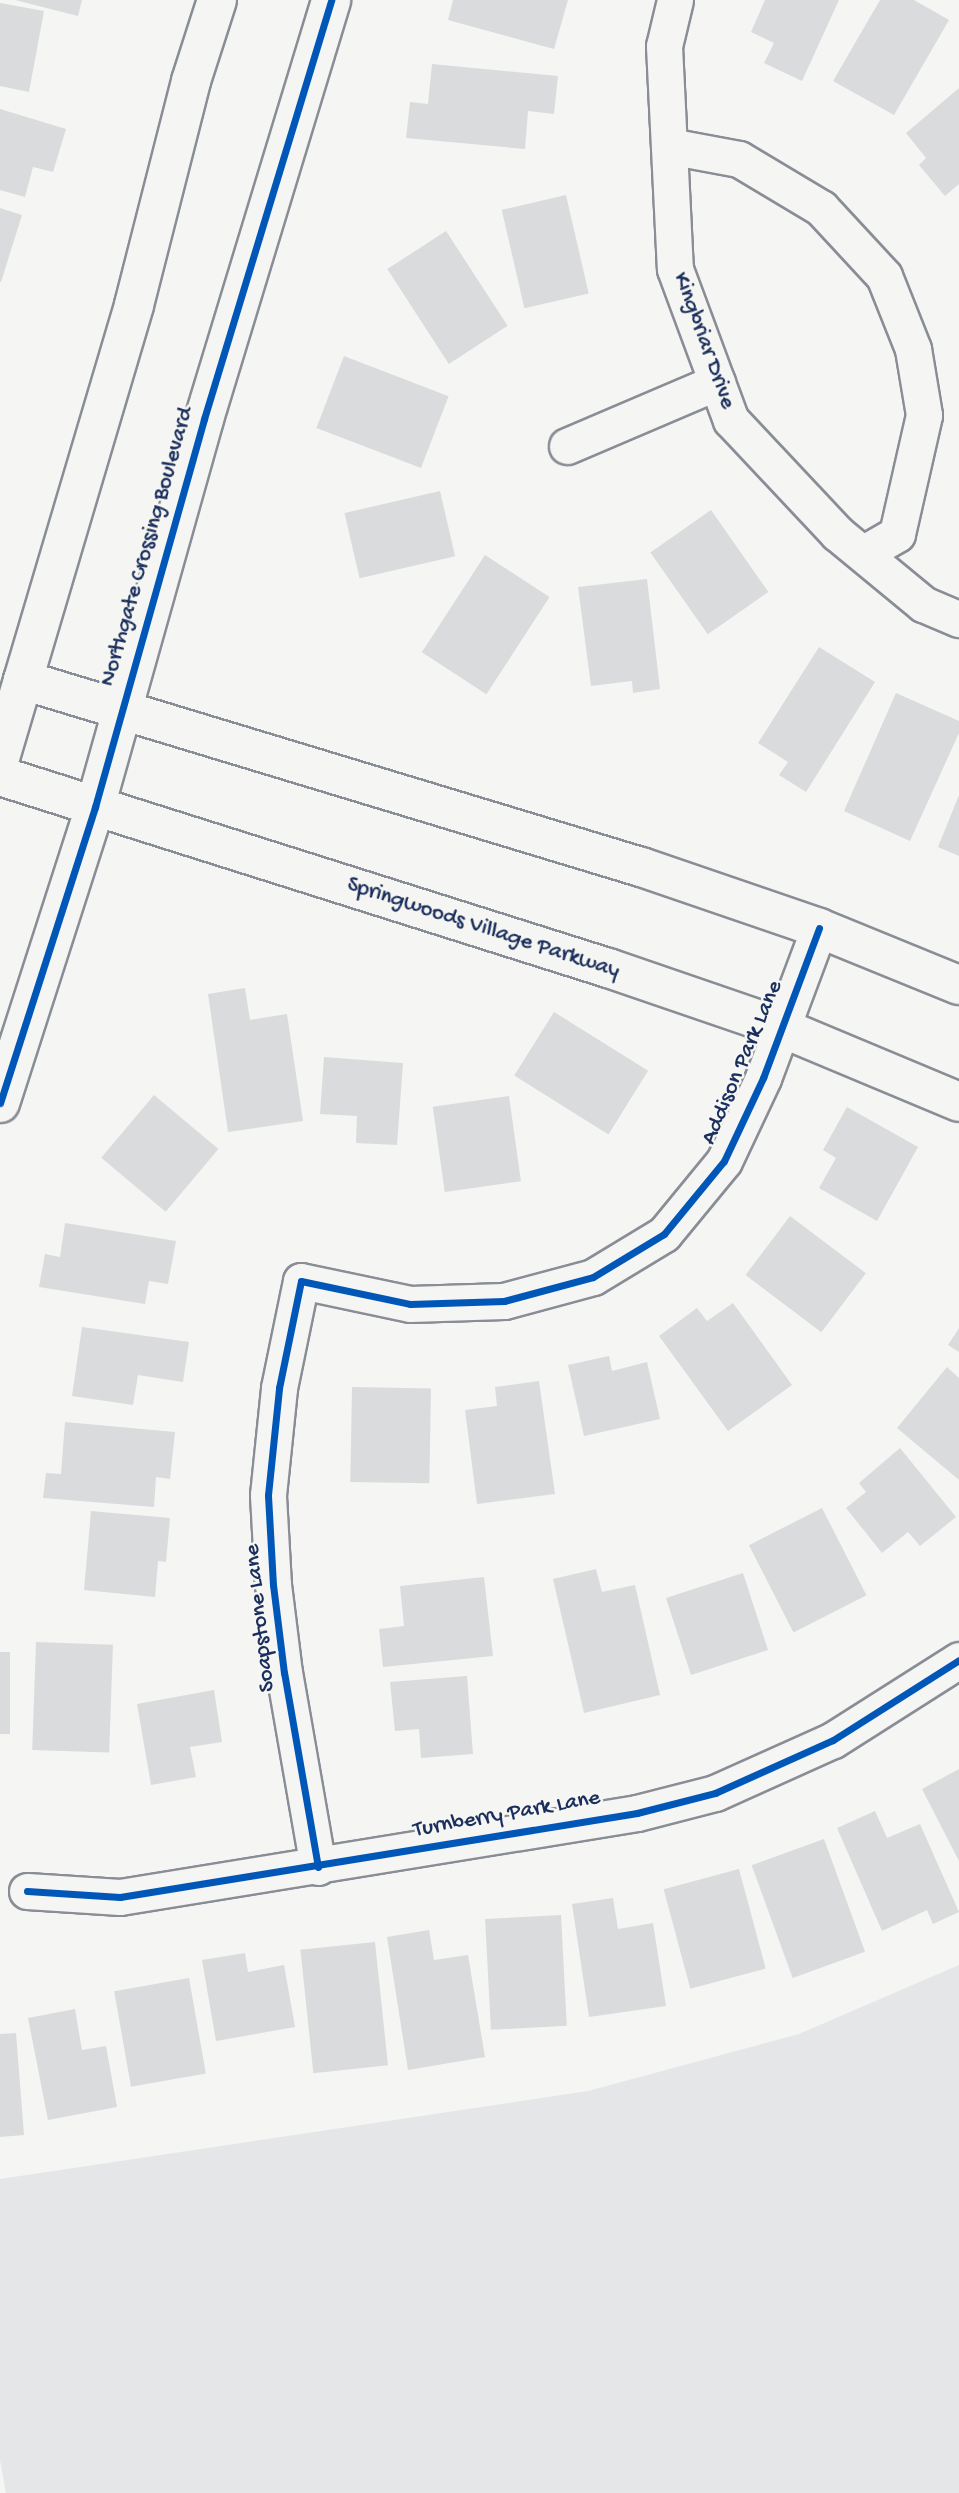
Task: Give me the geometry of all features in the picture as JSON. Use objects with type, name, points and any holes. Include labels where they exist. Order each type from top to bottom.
[{"type":"street","points":[[0,758],[217,0]]},
{"type":"street","name":"Northgate Crossing Boulevard","points":[[0,1103],[95,807],[331,0]]},
{"type":"street","name":"Kingbriar Drive","points":[[675,0],[664,46],[675,269],[731,420],[837,533],[923,604],[959,619]]},
{"type":"street","points":[[669,146],[739,159],[821,208],[884,276],[913,349],[924,415],[913,479],[897,534],[863,554]]},
{"type":"street","points":[[567,446],[717,382]]},
{"type":"street","points":[[23,680],[641,867],[819,928],[959,985]]},
{"type":"street","name":"Springwoods Village Parkway","points":[[0,776],[608,968],[780,1027],[959,1101]]},
{"type":"street","name":"Addison Park Lane","points":[[301,1281],[410,1304],[504,1301],[593,1277],[664,1234],[724,1161],[763,1077],[819,928]]},
{"type":"street","name":"Soapstone Lane","points":[[301,1281],[279,1388],[268,1495],[284,1673],[318,1867]]},
{"type":"street","name":"Turnberry Park Lane","points":[[27,1891],[120,1897],[318,1867],[637,1813],[715,1793],[833,1741],[959,1660]]},
{"type":"shaded area","points":[[959,1965],[959,2493],[6,2493],[0,2460],[0,2179],[588,2091],[799,2034]]},
{"type":"building","points":[[15,0],[82,0],[78,16]]},
{"type":"building","points":[[453,0],[568,0],[554,49],[448,20]]},
{"type":"building","points":[[765,0],[839,0],[802,81],[764,63],[774,43],[751,32]]},
{"type":"building","points":[[880,0],[914,0],[949,20],[894,115],[833,81]]},
{"type":"building","points":[[0,3],[44,11],[29,92],[0,86]]},
{"type":"building","points":[[432,64],[558,76],[554,114],[528,111],[525,149],[406,138],[410,102],[428,104]]},
{"type":"building","points":[[959,88],[959,184],[945,196],[919,165],[926,158],[906,133]]},
{"type":"building","points":[[0,109],[66,129],[53,172],[33,167],[25,197],[0,190]]},
{"type":"building","points":[[566,195],[589,293],[524,308],[502,210]]},
{"type":"building","points":[[0,208],[22,215],[1,282],[0,282]]},
{"type":"building","points":[[446,231],[508,326],[449,364],[387,269]]},
{"type":"building","points":[[344,356],[449,396],[421,468],[316,428]]},
{"type":"building","points":[[440,491],[455,556],[360,578],[345,513]]},
{"type":"building","points":[[711,510],[768,592],[708,634],[650,552]]},
{"type":"building","points":[[485,555],[550,597],[486,694],[422,652]]},
{"type":"building","points":[[647,579],[660,689],[633,693],[632,681],[591,686],[578,587]]},
{"type":"building","points":[[819,647],[875,682],[806,792],[779,775],[788,762],[758,743]]},
{"type":"building","points":[[896,693],[959,721],[959,733],[910,841],[844,811]]},
{"type":"building","points":[[959,795],[959,856],[938,847]]},
{"type":"building","points":[[245,988],[250,1020],[287,1014],[303,1121],[228,1132],[208,994]]},
{"type":"building","points":[[554,1012],[648,1071],[608,1134],[514,1076]]},
{"type":"building","points":[[324,1057],[403,1063],[397,1145],[356,1143],[357,1116],[320,1114]]},
{"type":"building","points":[[154,1095],[218,1149],[166,1212],[101,1158]]},
{"type":"building","points":[[509,1096],[521,1181],[445,1192],[433,1107]]},
{"type":"building","points":[[847,1107],[918,1147],[877,1221],[819,1188],[836,1158],[823,1150]]},
{"type":"building","points":[[790,1216],[866,1273],[821,1332],[745,1275]]},
{"type":"building","points":[[65,1223],[176,1241],[168,1284],[149,1281],[145,1304],[39,1287],[45,1254],[60,1257]]},
{"type":"building","points":[[733,1303],[792,1385],[728,1431],[659,1336],[697,1308],[707,1321]]},
{"type":"building","points":[[82,1327],[189,1342],[183,1382],[138,1375],[133,1405],[72,1396]]},
{"type":"building","points":[[959,1328],[959,1352],[948,1345]]},
{"type":"building","points":[[609,1356],[612,1371],[647,1362],[660,1419],[584,1436],[568,1365]]},
{"type":"building","points":[[947,1367],[959,1378],[959,1480],[897,1428]]},
{"type":"building","points":[[539,1381],[555,1494],[477,1504],[465,1410],[497,1406],[495,1387]]},
{"type":"building","points":[[352,1387],[431,1388],[429,1483],[350,1482]]},
{"type":"building","points":[[65,1422],[175,1432],[170,1479],[156,1477],[154,1507],[43,1498],[46,1473],[61,1474]]},
{"type":"building","points":[[900,1448],[956,1517],[920,1546],[908,1532],[882,1553],[846,1508],[866,1492],[859,1483]]},
{"type":"building","points":[[822,1508],[866,1595],[793,1633],[749,1545]]},
{"type":"building","points":[[91,1511],[170,1518],[166,1562],[158,1561],[155,1597],[84,1590]]},
{"type":"building","points":[[596,1569],[602,1592],[635,1585],[660,1695],[584,1713],[553,1579]]},
{"type":"building","points":[[743,1573],[768,1650],[691,1675],[666,1598]]},
{"type":"building","points":[[484,1577],[493,1656],[383,1667],[379,1629],[404,1626],[400,1586]]},
{"type":"building","points":[[36,1642],[113,1645],[109,1753],[32,1750]]},
{"type":"building","points":[[0,1652],[10,1652],[10,1734],[0,1734]]},
{"type":"building","points":[[467,1676],[473,1754],[421,1758],[419,1729],[395,1731],[390,1682]]},
{"type":"building","points":[[214,1690],[222,1742],[190,1747],[196,1777],[151,1785],[137,1704]]},
{"type":"building","points":[[959,1769],[959,1861],[922,1789]]},
{"type":"building","points":[[875,1811],[887,1838],[920,1824],[959,1912],[933,1924],[927,1910],[882,1931],[837,1828]]},
{"type":"building","points":[[824,1839],[865,1952],[793,1978],[752,1865]]},
{"type":"building","points":[[739,1869],[766,1968],[690,1989],[664,1889]]},
{"type":"building","points":[[613,1898],[618,1929],[653,1923],[666,2006],[589,2017],[572,1904]]},
{"type":"building","points":[[561,1915],[567,2026],[491,2030],[485,1919]]},
{"type":"building","points":[[429,1930],[434,1960],[468,1955],[485,2057],[408,2070],[387,1937]]},
{"type":"building","points":[[375,1942],[388,2065],[313,2073],[300,1950]]},
{"type":"building","points":[[245,1953],[248,1972],[284,1965],[295,2027],[216,2041],[202,1960]]},
{"type":"building","points":[[189,1978],[206,2074],[131,2087],[114,1991]]},
{"type":"building","points":[[75,2009],[82,2050],[106,2046],[117,2107],[48,2120],[28,2018]]},
{"type":"building","points":[[16,2033],[24,2135],[0,2137],[0,2034]]},
{"type":"cycle path","points":[[0,1103],[95,807],[204,419],[331,0]]},
{"type":"cycle path","points":[[318,1867],[284,1673],[273,1585],[268,1495],[279,1388],[301,1281],[410,1304],[504,1301],[593,1277],[664,1234],[724,1161],[763,1078],[819,928]]},
{"type":"cycle path","points":[[27,1891],[120,1897],[637,1813],[715,1793],[833,1740],[959,1660]]}]
